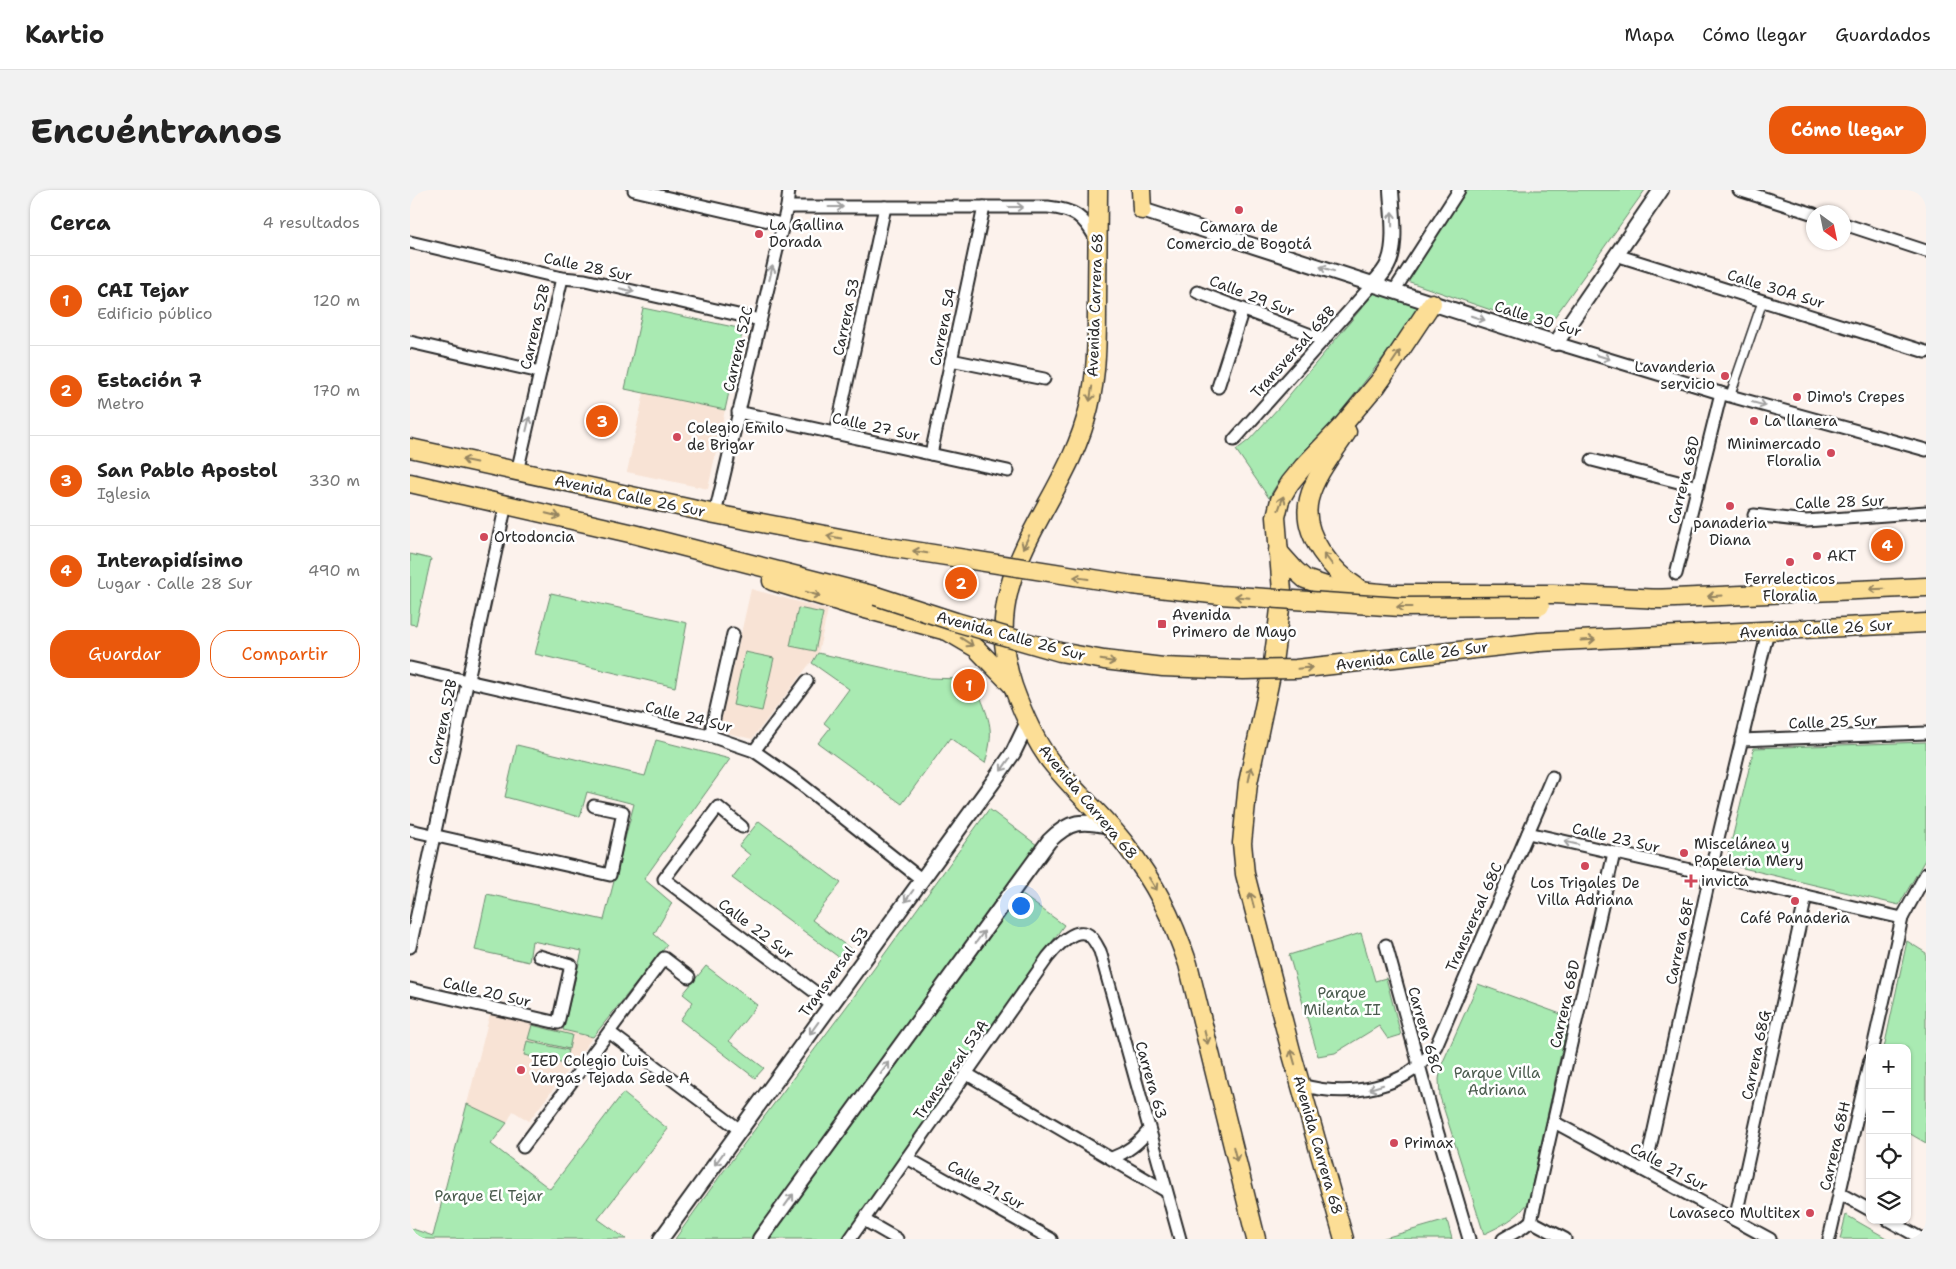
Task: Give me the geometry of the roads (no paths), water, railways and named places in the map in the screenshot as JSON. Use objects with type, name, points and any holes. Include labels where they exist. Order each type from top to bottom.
[{"type":"main road","name":"Avenida Carrera 68","points":[[1098,190],[1097,347],[1090,404],[1080,438],[1020,554],[1006,601],[1004,646],[1013,686],[1028,722],[1048,758],[1109,826],[1144,870],[1161,897],[1176,930],[1188,964],[1256,1239]]},
{"type":"main road","points":[[1141,190],[1142,210]]},
{"type":"main road","points":[[1363,592],[1342,576],[1325,556],[1311,531],[1307,512],[1310,494],[1382,377],[1432,303]]},
{"type":"main road","name":"Avenida Carrera 68","points":[[1344,1239],[1245,874],[1242,843],[1248,784],[1272,670],[1282,591],[1276,516],[1280,500],[1290,483],[1342,426],[1382,377]]},
{"type":"main road","name":"Avenida Calle 26 Sur","points":[[410,448],[715,514],[882,546],[1132,586],[1220,595],[1401,607],[1540,606],[1926,587]]},
{"type":"main road","name":"Avenida Calle 26 Sur","points":[[410,483],[634,534],[876,596],[956,622],[1060,652],[1104,660],[1163,667],[1243,670],[1296,669],[1539,642],[1926,623]]},
{"type":"main road","points":[[634,534],[847,604],[936,627],[976,648],[1013,686]]},
{"type":"main road","points":[[1278,551],[1306,579],[1329,587],[1363,592],[1452,595],[1553,594],[1662,599]]},
{"type":"street","points":[[634,190],[782,224]]},
{"type":"street","name":"Carrera 52C","points":[[715,514],[787,207],[789,190]]},
{"type":"street","points":[[1373,284],[1386,269],[1390,260],[1392,248],[1391,190]]},
{"type":"street","points":[[1394,291],[1459,190]]},
{"type":"street","points":[[1556,342],[1660,190]]},
{"type":"street","points":[[1739,190],[1806,211]]},
{"type":"street","points":[[787,207],[1048,207],[1064,209],[1081,218],[1098,241]]},
{"type":"street","name":"Carrera 53","points":[[836,433],[885,207]]},
{"type":"street","name":"Carrera 54","points":[[931,454],[984,207]]},
{"type":"street","name":"Calle 30 Sur","points":[[1142,210],[1726,395],[1926,448]]},
{"type":"street","points":[[1851,226],[1926,251]]},
{"type":"street","name":"Calle 28 Sur","points":[[410,242],[562,278],[585,280],[760,320]]},
{"type":"street","name":"Calle 30A Sur","points":[[1616,255],[1926,352]]},
{"type":"street","name":"Carrera 52B","points":[[517,472],[562,278]]},
{"type":"street","name":"Transversal 68B","points":[[1234,440],[1373,284]]},
{"type":"street","name":"Calle 29 Sur","points":[[1197,292],[1324,340]]},
{"type":"street","name":"Carrera 68D","points":[[1676,574],[1698,487],[1726,395],[1763,300]]},
{"type":"street","points":[[1218,387],[1243,309]]},
{"type":"street","points":[[410,342],[540,372]]},
{"type":"street","points":[[951,360],[1044,379]]},
{"type":"street","name":"Calle 27 Sur","points":[[738,412],[1008,471]]},
{"type":"street","points":[[1926,448],[1926,457]]},
{"type":"street","points":[[1592,460],[1698,487]]},
{"type":"street","name":"Carrera 52B","points":[[410,946],[506,504]]},
{"type":"street","name":"Calle 28 Sur","points":[[1754,515],[1806,521],[1926,512]]},
{"type":"street","name":"Carrera 68F","points":[[1645,1171],[1710,874],[1768,631]]},
{"type":"street","points":[[710,736],[733,634]]},
{"type":"street","name":"Calle 24 Sur","points":[[410,668],[710,736],[754,751],[797,781],[922,879]]},
{"type":"street","points":[[754,751],[807,681]]},
{"type":"street","name":"Transversal 53","points":[[661,1239],[1013,753],[1028,722]]},
{"type":"street","name":"Calle 25 Sur","points":[[1741,740],[1926,733]]},
{"type":"street","name":"Transversal 68C","points":[[1419,1065],[1430,1055],[1436,1046],[1552,777]]},
{"type":"street","points":[[410,830],[610,875],[623,812],[594,806]]},
{"type":"street","name":"Calle 22 Sur","points":[[742,826],[718,807],[664,879],[831,1004]]},
{"type":"street","points":[[760,1239],[1049,841],[1059,830],[1076,823],[1095,823],[1109,826]]},
{"type":"street","name":"Calle 23 Sur","points":[[1528,833],[1902,918]]},
{"type":"street","name":"Carrera 68D","points":[[1531,1221],[1614,853]]},
{"type":"street","points":[[1874,1044],[1902,918],[1926,874]]},
{"type":"street","name":"Carrera 68G","points":[[1735,1220],[1806,896]]},
{"type":"street","name":"Transversal 53A","points":[[850,1239],[1048,956],[1071,936],[1086,933]]},
{"type":"street","name":"Carrera 63","points":[[1086,933],[1100,951],[1180,1239]]},
{"type":"street","name":"Carrera 68C","points":[[1386,945],[1470,1239]]},
{"type":"street","name":"Calle 20 Sur","points":[[410,989],[558,1023],[571,965],[539,956]]},
{"type":"street","points":[[523,1147],[664,958],[689,977]]},
{"type":"street","points":[[609,1032],[740,1130]]},
{"type":"street","points":[[1301,1086],[1336,1092],[1359,1091],[1391,1082],[1419,1065]]},
{"type":"street","points":[[967,1074],[1166,1190]]},
{"type":"street","name":"Carrera 68H","points":[[1829,1239],[1866,1077]]},
{"type":"street","name":"Calle 21 Sur","points":[[1554,1122],[1770,1239]]},
{"type":"street","points":[[1112,1158],[1134,1147],[1150,1130]]},
{"type":"street","name":"Calle 21 Sur","points":[[907,1158],[1051,1239]]},
{"type":"street","points":[[1839,1193],[1866,1208]]},
{"type":"street","points":[[864,1220],[897,1239]]},
{"type":"street","points":[[1502,1239],[1531,1221],[1565,1239]]},
{"type":"street","points":[[1895,1224],[1922,1239]]},
{"type":"place","name":"Camara de Comercio de Bogotá","points":[[1239,210]]},
{"type":"place","name":"La Gallina Dorada","points":[[759,234]]},
{"type":"place","name":"Lavanderia servicio","points":[[1725,376]]},
{"type":"place","name":"Dimo's Crepes","points":[[1797,397]]},
{"type":"place","name":"San Pablo Apostol","points":[[602,421]]},
{"type":"place","name":"La llanera","points":[[1754,421]]},
{"type":"place","name":"Colegio Emilo de Brigar","points":[[677,437]]},
{"type":"place","name":"Minimercado Floralia","points":[[1831,453]]},
{"type":"place","name":"panaderia Diana","points":[[1730,506]]},
{"type":"place","name":"Ortodoncia","points":[[484,537]]},
{"type":"place","name":"Interapidísimo","points":[[1887,545]]},
{"type":"place","name":"AKT","points":[[1817,556]]},
{"type":"place","name":"Ferrelecticos Floralia","points":[[1790,562]]},
{"type":"place","name":"Estación 7","points":[[961,583]]},
{"type":"place","name":"Avenida Primero de Mayo","points":[[1162,624]]},
{"type":"place","name":"CAI Tejar","points":[[969,685]]},
{"type":"place","name":"Miscelánea y Papeleria Mery","points":[[1684,853]]},
{"type":"place","name":"Los Trigales De Villa Adriana","points":[[1585,866]]},
{"type":"place","name":"invicta","points":[[1691,881]]},
{"type":"place","name":"Café Panaderia","points":[[1795,901]]},
{"type":"place","name":"IED Colegio Luis Vargas Tejada Sede A","points":[[521,1070]]},
{"type":"place","name":"Primax","points":[[1394,1143]]},
{"type":"place","name":"Lavaseco Multitex","points":[[1810,1213]]},
{"type":"park label","name":"Parque Milenta II","points":[[1342,1002]]},
{"type":"park label","name":"Parque Villa Adriana","points":[[1497,1082]]},
{"type":"park label","name":"Parque El Tejar","points":[[489,1196]]}]
